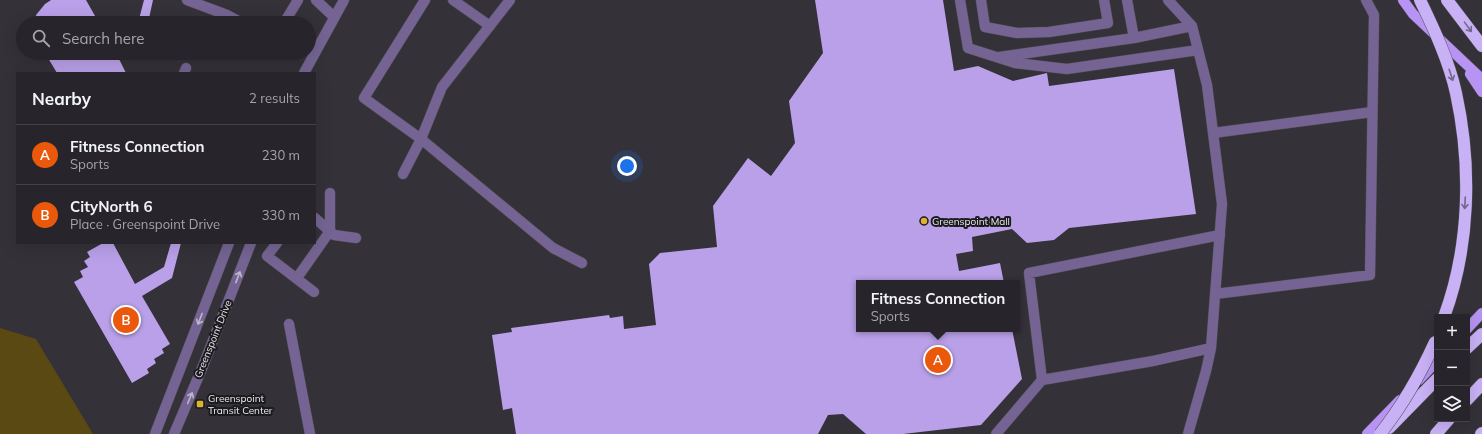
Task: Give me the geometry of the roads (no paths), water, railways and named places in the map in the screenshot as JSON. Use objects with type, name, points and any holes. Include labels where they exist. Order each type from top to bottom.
[{"type":"highway","points":[[1420,0],[1443,52],[1456,92],[1464,135],[1466,178],[1464,227],[1458,270],[1450,302],[1445,314]]},
{"type":"highway","points":[[1450,4],[1482,46]]},
{"type":"highway","points":[[1470,345],[1482,334]]},
{"type":"highway","points":[[1380,434],[1408,396],[1434,344]]},
{"type":"highway","points":[[1384,434],[1434,382]]},
{"type":"highway","points":[[1470,397],[1482,384]]},
{"type":"highway","points":[[1436,434],[1446,422]]},
{"type":"main road","points":[[1403,0],[1414,14],[1482,79]]},
{"type":"main road","points":[[1461,58],[1482,92]]},
{"type":"main road","points":[[1470,326],[1482,314]]},
{"type":"main road","points":[[1367,434],[1434,364]]},
{"type":"street","points":[[187,0],[229,16]]},
{"type":"street","points":[[288,16],[298,0]]},
{"type":"street","points":[[316,0],[334,17]]},
{"type":"street","points":[[426,0],[364,98],[421,139],[553,248],[582,263]]},
{"type":"street","points":[[453,0],[490,26]]},
{"type":"street","points":[[403,174],[421,139],[442,87],[510,0]]},
{"type":"street","points":[[960,0],[968,48],[1015,63],[1067,69],[1198,50]]},
{"type":"street","points":[[981,0],[985,27],[1017,33],[1049,32],[1108,23],[1104,0]]},
{"type":"street","points":[[1127,0],[1134,38]]},
{"type":"street","points":[[1168,0],[1192,26],[1207,85],[1222,204],[1211,348],[1188,434]]},
{"type":"street","points":[[1215,294],[1370,275],[1374,15],[1366,0]]},
{"type":"street","points":[[316,51],[342,1]]},
{"type":"street","points":[[997,57],[1134,38],[1192,26]]},
{"type":"street","points":[[305,72],[311,60]]},
{"type":"street","points":[[1213,133],[1372,112]]},
{"type":"street","points":[[297,278],[330,231],[330,193]]},
{"type":"street","points":[[316,219],[334,235],[356,238]]},
{"type":"street","points":[[1042,380],[1029,274],[1220,234]]},
{"type":"street","name":"Greenspoint Drive","points":[[154,434],[229,244]]},
{"type":"street","name":"Greenspoint Drive","points":[[174,434],[203,366],[251,244]]},
{"type":"street","points":[[276,244],[267,256],[314,292]]},
{"type":"street","points":[[289,324],[310,434]]},
{"type":"street","points":[[996,434],[1042,380],[1211,348]]},
{"type":"place","name":"Greenspoint Mall","points":[[924,221]]},
{"type":"place","name":"CityNorth 6","points":[[126,320]]},
{"type":"place","name":"Fitness Connection","points":[[938,360]]},
{"type":"place","name":"Greenspoint Transit Center","points":[[200,404]]}]
